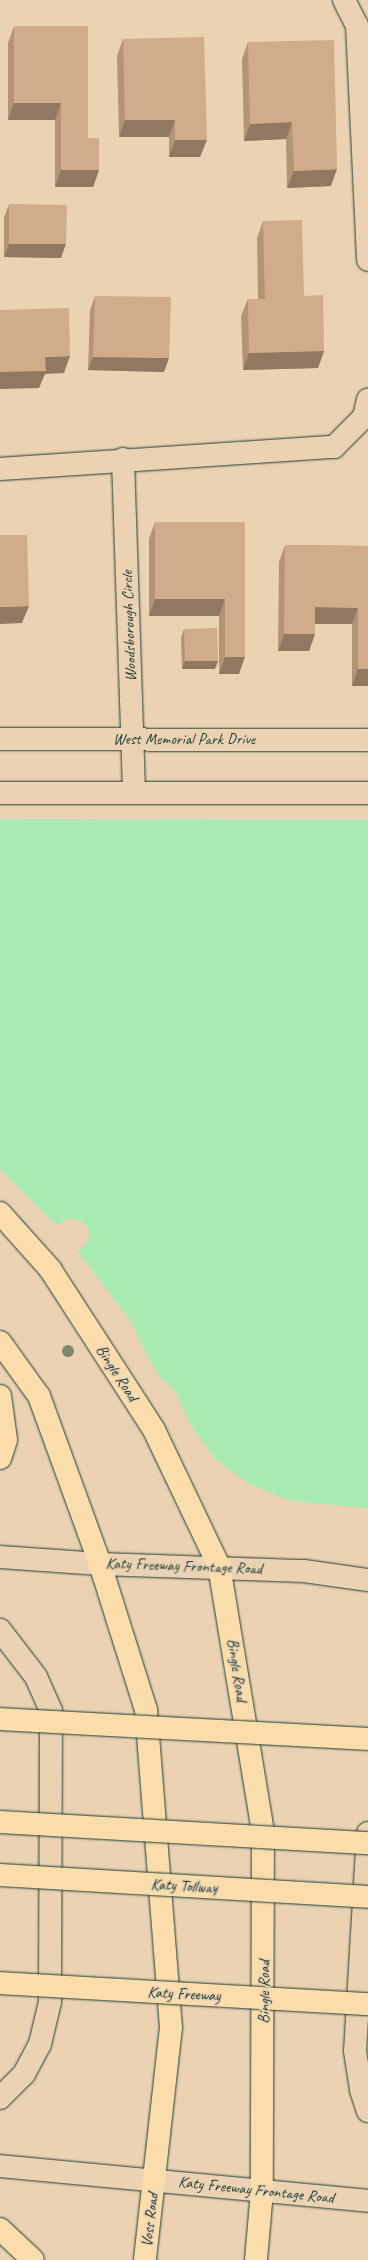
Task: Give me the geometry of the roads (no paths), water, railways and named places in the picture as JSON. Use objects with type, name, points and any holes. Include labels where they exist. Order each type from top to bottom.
[{"type":"main road","name":"Bingle Road","points":[[0,1213],[50,1269],[154,1430],[219,1566],[263,1831],[262,2191]]},
{"type":"main road","points":[[0,1342],[39,1396],[100,1564],[146,1710],[171,2027],[155,2179]]},
{"type":"main road","points":[[0,1396],[6,1440],[0,1458]]},
{"type":"main road","points":[[0,1719],[368,1739]]},
{"type":"main road","points":[[0,1822],[368,1843]]},
{"type":"main road","name":"Katy Tollway","points":[[0,1875],[368,1897]]},
{"type":"main road","name":"Katy Freeway","points":[[0,1983],[368,2004]]},
{"type":"main road","name":"Voss Road","points":[[145,2260],[155,2179]]},
{"type":"main road","points":[[256,2260],[262,2191]]},
{"type":"main road","points":[[0,2229],[33,2260]]},
{"type":"street","points":[[344,0],[357,25],[368,260]]},
{"type":"street","points":[[0,469],[123,459],[334,447],[364,418],[368,399]]},
{"type":"street","name":"Woodsborough Circle","points":[[123,459],[134,792]]},
{"type":"street","name":"West Memorial Park Drive","points":[[0,739],[368,740]]},
{"type":"street","points":[[0,793],[368,793]]},
{"type":"street","name":"Katy Freeway Frontage Road","points":[[0,1556],[100,1564],[219,1566],[304,1571],[368,1580]]},
{"type":"street","points":[[0,1630],[36,1677],[51,1711],[51,1735],[50,2002],[40,2044],[24,2074],[0,2098]]},
{"type":"street","points":[[368,1833],[355,2051],[360,2090],[368,2111]]},
{"type":"street","name":"Katy Freeway Frontage Road","points":[[0,2166],[155,2179],[262,2191],[368,2200]]}]
